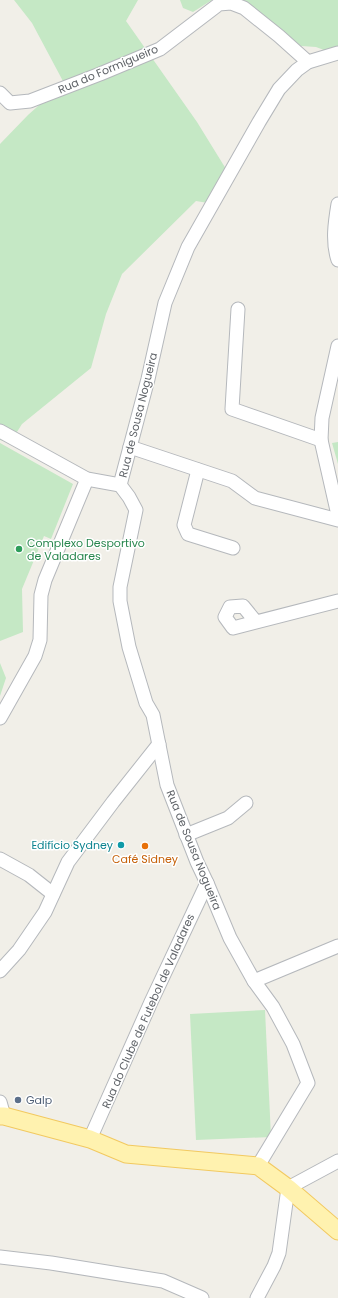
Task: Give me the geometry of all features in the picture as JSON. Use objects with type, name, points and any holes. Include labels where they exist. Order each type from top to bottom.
[{"type":"main road","points":[[1,1111],[90,1139],[126,1154],[258,1166],[288,1188],[338,1231]]},
{"type":"street","name":"Rua do Formigueiro","points":[[0,93],[10,103],[30,101],[93,76],[160,48],[219,4],[231,3],[244,8],[280,36],[308,62]]},
{"type":"street","name":"Rua de Sousa Nogueira","points":[[258,1166],[308,1083],[293,1044],[273,1007],[254,981],[230,938],[207,882],[197,862],[167,785],[153,715],[146,703],[129,647],[120,601],[120,587],[136,510],[129,496],[120,485],[148,379],[165,303],[188,247],[279,89],[297,70],[308,62],[338,53]]},
{"type":"street","points":[[338,204],[335,220],[334,249],[338,260]]},
{"type":"street","points":[[238,310],[232,408],[321,440]]},
{"type":"street","points":[[338,346],[322,418],[321,440],[338,515]]},
{"type":"street","points":[[0,431],[86,479],[120,485]]},
{"type":"street","points":[[130,447],[232,481],[255,498],[338,520]]},
{"type":"street","points":[[198,470],[184,525],[188,534],[233,548]]},
{"type":"street","points":[[0,718],[35,656],[40,640],[41,595],[45,580],[86,479]]},
{"type":"street","points":[[256,622],[338,601]]},
{"type":"street","points":[[0,971],[19,950],[45,912],[68,862],[159,744]]},
{"type":"street","points":[[186,835],[228,818],[246,803]]},
{"type":"street","points":[[0,859],[29,875],[54,894]]},
{"type":"street","name":"Rua do Clube de Futebol de Valadares","points":[[90,1139],[151,1002],[207,882]]},
{"type":"street","points":[[254,981],[338,946]]},
{"type":"street","points":[[257,1298],[274,1266],[279,1253],[288,1188],[338,1161]]},
{"type":"street","points":[[0,1257],[156,1279],[202,1298]]},
{"type":"green space","points":[[14,0],[138,0],[126,21],[197,122],[226,169],[208,203],[196,201],[122,274],[106,314],[91,368],[22,424],[10,443],[0,440],[0,144],[28,115],[64,83],[32,23]]},
{"type":"green space","points":[[180,0],[212,0],[193,12],[183,8]]},
{"type":"green space","points":[[239,0],[338,0],[338,51],[332,53],[316,47],[301,46],[287,40],[264,15]]},
{"type":"green space","points":[[338,442],[338,464],[332,443]]},
{"type":"green space","name":"Complexo Desportivo de Valadares","points":[[0,443],[73,484],[51,539],[44,536],[22,589],[23,632],[0,641]]},
{"type":"green space","points":[[0,663],[6,678],[0,696]]},
{"type":"green space","points":[[265,1010],[271,1137],[196,1140],[190,1014]]},
{"type":"place","name":"Complexo Desportivo de Valadares","points":[[19,549]]},
{"type":"place","name":"Edifício Sydney","points":[[121,845]]},
{"type":"place","name":"Café Sidney","points":[[145,846]]},
{"type":"place","name":"Galp","points":[[18,1100]]}]
